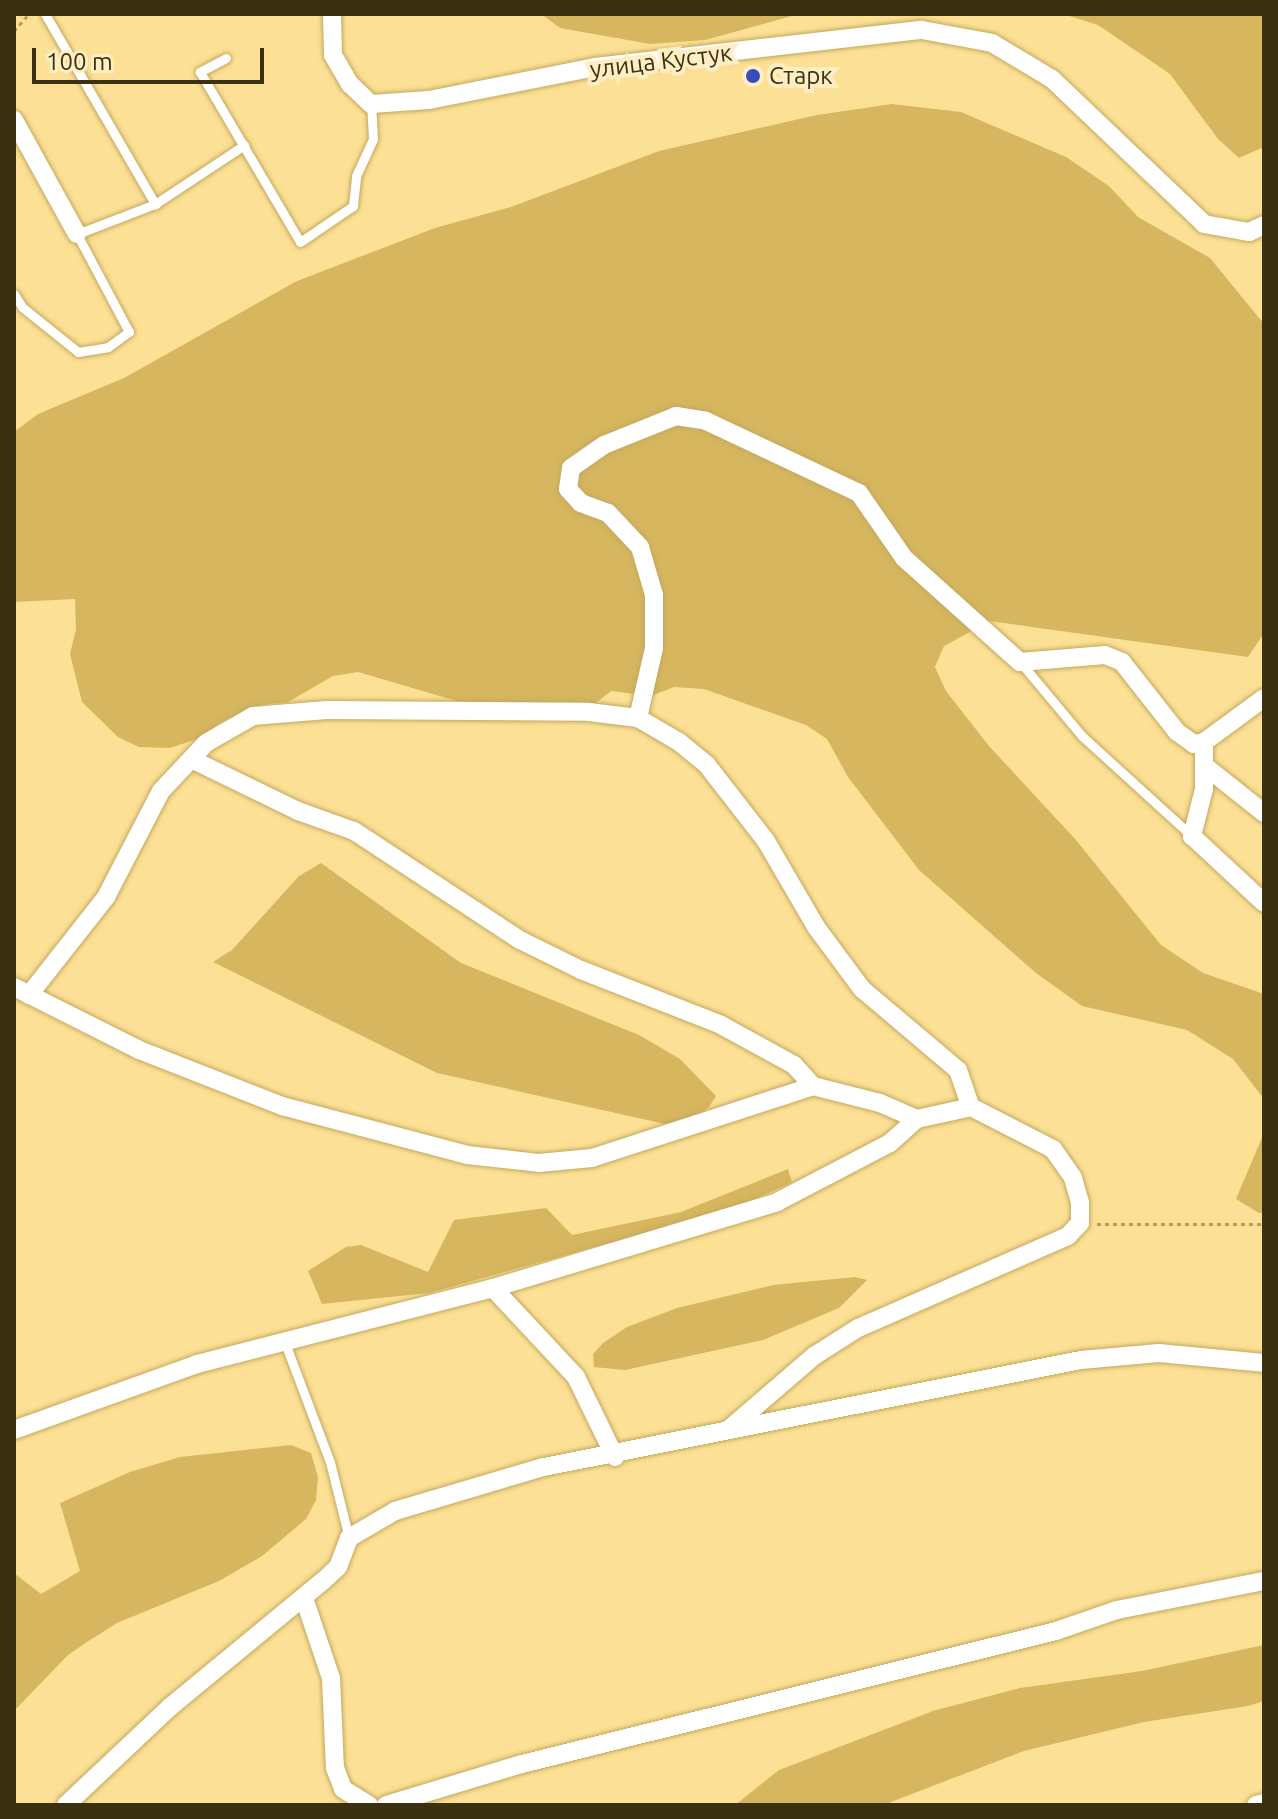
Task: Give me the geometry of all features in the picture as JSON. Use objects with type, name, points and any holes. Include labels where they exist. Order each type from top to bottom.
[{"type":"street","points":[[332,14],[333,55],[350,84],[371,104]]},
{"type":"street","name":"улица Кустук","points":[[371,104],[429,100],[595,67],[922,30],[992,43],[1052,79],[1204,224],[1249,232],[1264,225]]},
{"type":"street","points":[[14,120],[77,234]]},
{"type":"street","points":[[638,718],[654,648],[654,595],[640,547],[608,513],[581,503],[568,489],[569,479],[571,468],[604,445],[676,416],[706,421],[859,493],[904,558],[1020,662],[1105,655],[1135,673],[1185,740],[1204,742],[1264,698]]},
{"type":"street","points":[[917,1119],[880,1103],[813,1086],[592,1158],[539,1163],[467,1155],[282,1106],[139,1050],[21,991],[106,897],[161,791],[191,759],[231,726],[277,710],[589,712],[638,718],[707,765],[766,841],[816,927],[862,989],[958,1070],[971,1107]]},
{"type":"street","points":[[1204,742],[1206,767],[1192,836],[1264,903]]},
{"type":"street","points":[[191,759],[286,806],[354,831],[520,940],[581,970],[721,1025],[794,1065],[813,1086]]},
{"type":"street","points":[[1206,767],[1264,813]]},
{"type":"street","points":[[14,1430],[197,1364],[493,1288],[777,1202],[890,1143],[917,1119],[971,1107],[1053,1149],[1073,1178],[1080,1223],[1054,1244],[858,1328],[814,1356],[728,1430]]},
{"type":"street","points":[[493,1288],[576,1377],[615,1457]]},
{"type":"street","points":[[66,1805],[170,1707],[338,1567],[349,1538],[395,1511],[486,1481],[1081,1360],[1159,1353],[1264,1363]]},
{"type":"street","points":[[386,1805],[522,1764],[1056,1631],[1117,1610],[1264,1581]]},
{"type":"street","points":[[304,1598],[331,1678],[335,1768],[343,1789],[369,1805]]},
{"type":"street","points":[[1256,1805],[1264,1803]]},
{"type":"lane","points":[[45,14],[155,204]]},
{"type":"lane","points":[[226,58],[200,72],[300,242],[353,206],[356,176],[373,139],[371,104]]},
{"type":"lane","points":[[14,294],[22,307],[78,352],[108,347],[129,332],[77,234],[155,204],[244,145]]},
{"type":"lane","points":[[1020,662],[1082,736],[1192,836]]},
{"type":"lane","points":[[285,1343],[330,1462],[349,1538]]},
{"type":"path","points":[[14,31],[29,14]]},
{"type":"path","points":[[1080,1223],[1261,1224]]},
{"type":"shaded area","points":[[541,14],[799,14],[705,40],[650,44],[560,28]]},
{"type":"shaded area","points":[[1063,14],[1264,14],[1264,147],[1239,158],[1218,139],[1170,74],[1098,25]]},
{"type":"shaded area","points":[[892,104],[961,112],[1066,157],[1109,186],[1138,217],[1210,258],[1264,324],[1264,633],[1248,657],[990,621],[944,646],[935,667],[946,691],[989,746],[1076,840],[1161,945],[1203,973],[1264,994],[1264,1099],[1233,1059],[1187,1030],[1082,1006],[1036,973],[919,870],[848,777],[827,739],[806,725],[704,689],[674,687],[651,696],[611,691],[596,703],[572,707],[467,704],[358,672],[333,676],[288,702],[261,705],[223,721],[197,739],[170,748],[139,747],[118,737],[82,702],[70,654],[76,629],[75,599],[14,602],[14,432],[38,414],[124,378],[297,281],[435,228],[511,207],[659,151],[817,115]]},
{"type":"shaded area","points":[[321,863],[461,963],[639,1035],[680,1059],[716,1096],[709,1107],[690,1121],[665,1124],[437,1073],[213,962],[232,950],[299,876]]},
{"type":"shaded area","points":[[1264,1133],[1264,1212],[1259,1213],[1236,1199]]},
{"type":"shaded area","points":[[788,1169],[792,1182],[735,1208],[429,1293],[322,1304],[308,1271],[346,1247],[361,1245],[428,1272],[454,1220],[546,1208],[572,1235],[681,1212]]},
{"type":"shaded area","points":[[855,1277],[867,1280],[839,1308],[763,1340],[625,1370],[594,1367],[593,1354],[603,1343],[627,1327],[677,1308],[773,1285]]},
{"type":"shaded area","points":[[291,1445],[311,1453],[318,1477],[316,1500],[306,1519],[262,1556],[219,1581],[117,1623],[90,1640],[68,1655],[14,1711],[14,1573],[41,1594],[80,1571],[60,1503],[130,1472],[180,1457]]},
{"type":"shaded area","points":[[1264,1645],[1264,1701],[1248,1706],[1144,1722],[1024,1751],[883,1805],[735,1805],[779,1770],[933,1711],[1020,1688],[1142,1671]]},
{"type":"place","name":"Старк","points":[[753,76]]}]
